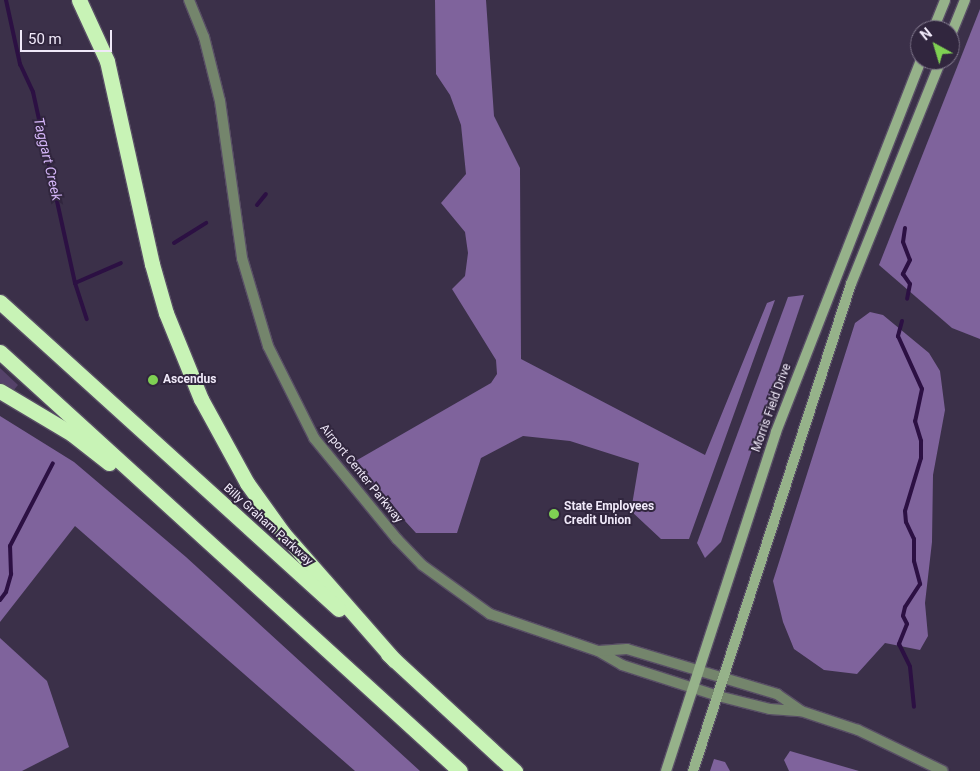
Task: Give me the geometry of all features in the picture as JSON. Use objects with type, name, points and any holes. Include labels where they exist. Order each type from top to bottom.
[{"type":"highway","points":[[78,0],[107,62],[152,264],[172,330],[201,399],[247,484],[283,533],[394,660]]},
{"type":"highway","name":"Billy Graham Parkway","points":[[0,302],[515,771]]},
{"type":"highway","points":[[0,352],[460,771]]},
{"type":"highway","points":[[0,391],[72,434],[196,532]]},
{"type":"street","name":"Airport Center Parkway","points":[[189,0],[204,37],[220,100],[242,258],[268,346],[314,438],[397,539],[422,565],[464,598],[490,614],[530,630],[598,651],[622,665],[692,688],[770,709],[801,711]]},
{"type":"street","points":[[937,20],[945,0]]},
{"type":"street","points":[[957,20],[965,0]]},
{"type":"street","name":"Morris Field Drive","points":[[666,771],[776,432],[834,276],[916,70]]},
{"type":"street","points":[[693,771],[851,284],[937,70]]},
{"type":"street","points":[[834,276],[851,284]]},
{"type":"street","name":"Airport Center Parkway","points":[[598,651],[627,649],[698,669],[777,694],[801,711]]},
{"type":"street","points":[[801,711],[858,730],[943,771]]},
{"type":"shaded area","points":[[435,0],[486,0],[494,116],[520,168],[521,359],[705,455],[767,303],[775,300],[689,539],[661,539],[631,511],[639,463],[570,441],[523,436],[481,458],[457,533],[416,533],[352,463],[491,383],[497,374],[496,360],[452,289],[465,276],[468,253],[465,232],[441,203],[466,174],[461,125],[450,95],[436,74]]},
{"type":"shaded area","points":[[980,9],[980,339],[952,328],[879,265],[956,70],[960,70],[960,60]]},
{"type":"shaded area","points":[[804,295],[721,542],[705,558],[697,543],[788,297]]},
{"type":"shaded area","points":[[870,312],[883,315],[929,353],[940,371],[945,410],[933,475],[932,542],[925,603],[928,636],[920,650],[885,643],[857,674],[824,670],[794,649],[783,622],[773,581],[855,323]]},
{"type":"shaded area","points":[[0,368],[18,385],[13,391],[0,384]]},
{"type":"shaded area","points":[[0,416],[74,462],[186,557],[420,771],[355,771],[75,526],[0,622]]},
{"type":"shaded area","points":[[0,638],[47,681],[69,747],[22,771],[0,771]]},
{"type":"shaded area","points":[[790,751],[859,771],[789,771],[784,760]]},
{"type":"shaded area","points":[[714,759],[725,762],[730,771],[710,771]]},
{"type":"waterway","name":"Taggart Creek","points":[[6,0],[20,64],[33,92],[75,283],[87,319]]},
{"type":"waterway","points":[[257,205],[266,194]]},
{"type":"waterway","points":[[174,243],[206,223]]},
{"type":"waterway","points":[[905,228],[903,242],[910,260],[903,274],[910,284],[907,299]]},
{"type":"waterway","points":[[75,283],[121,263]]},
{"type":"waterway","points":[[902,321],[898,336],[922,389],[915,421],[921,441],[921,458],[905,511],[906,522],[914,539],[914,561],[920,584],[905,607],[903,616],[907,624],[899,644],[910,667],[914,707]]},
{"type":"waterway","name":"Taggart Creek","points":[[0,600],[6,592],[11,574],[10,546],[53,463]]},
{"type":"place","name":"Ascendus","points":[[153,380]]},
{"type":"place","name":"State Employees Credit Union","points":[[554,514]]}]
